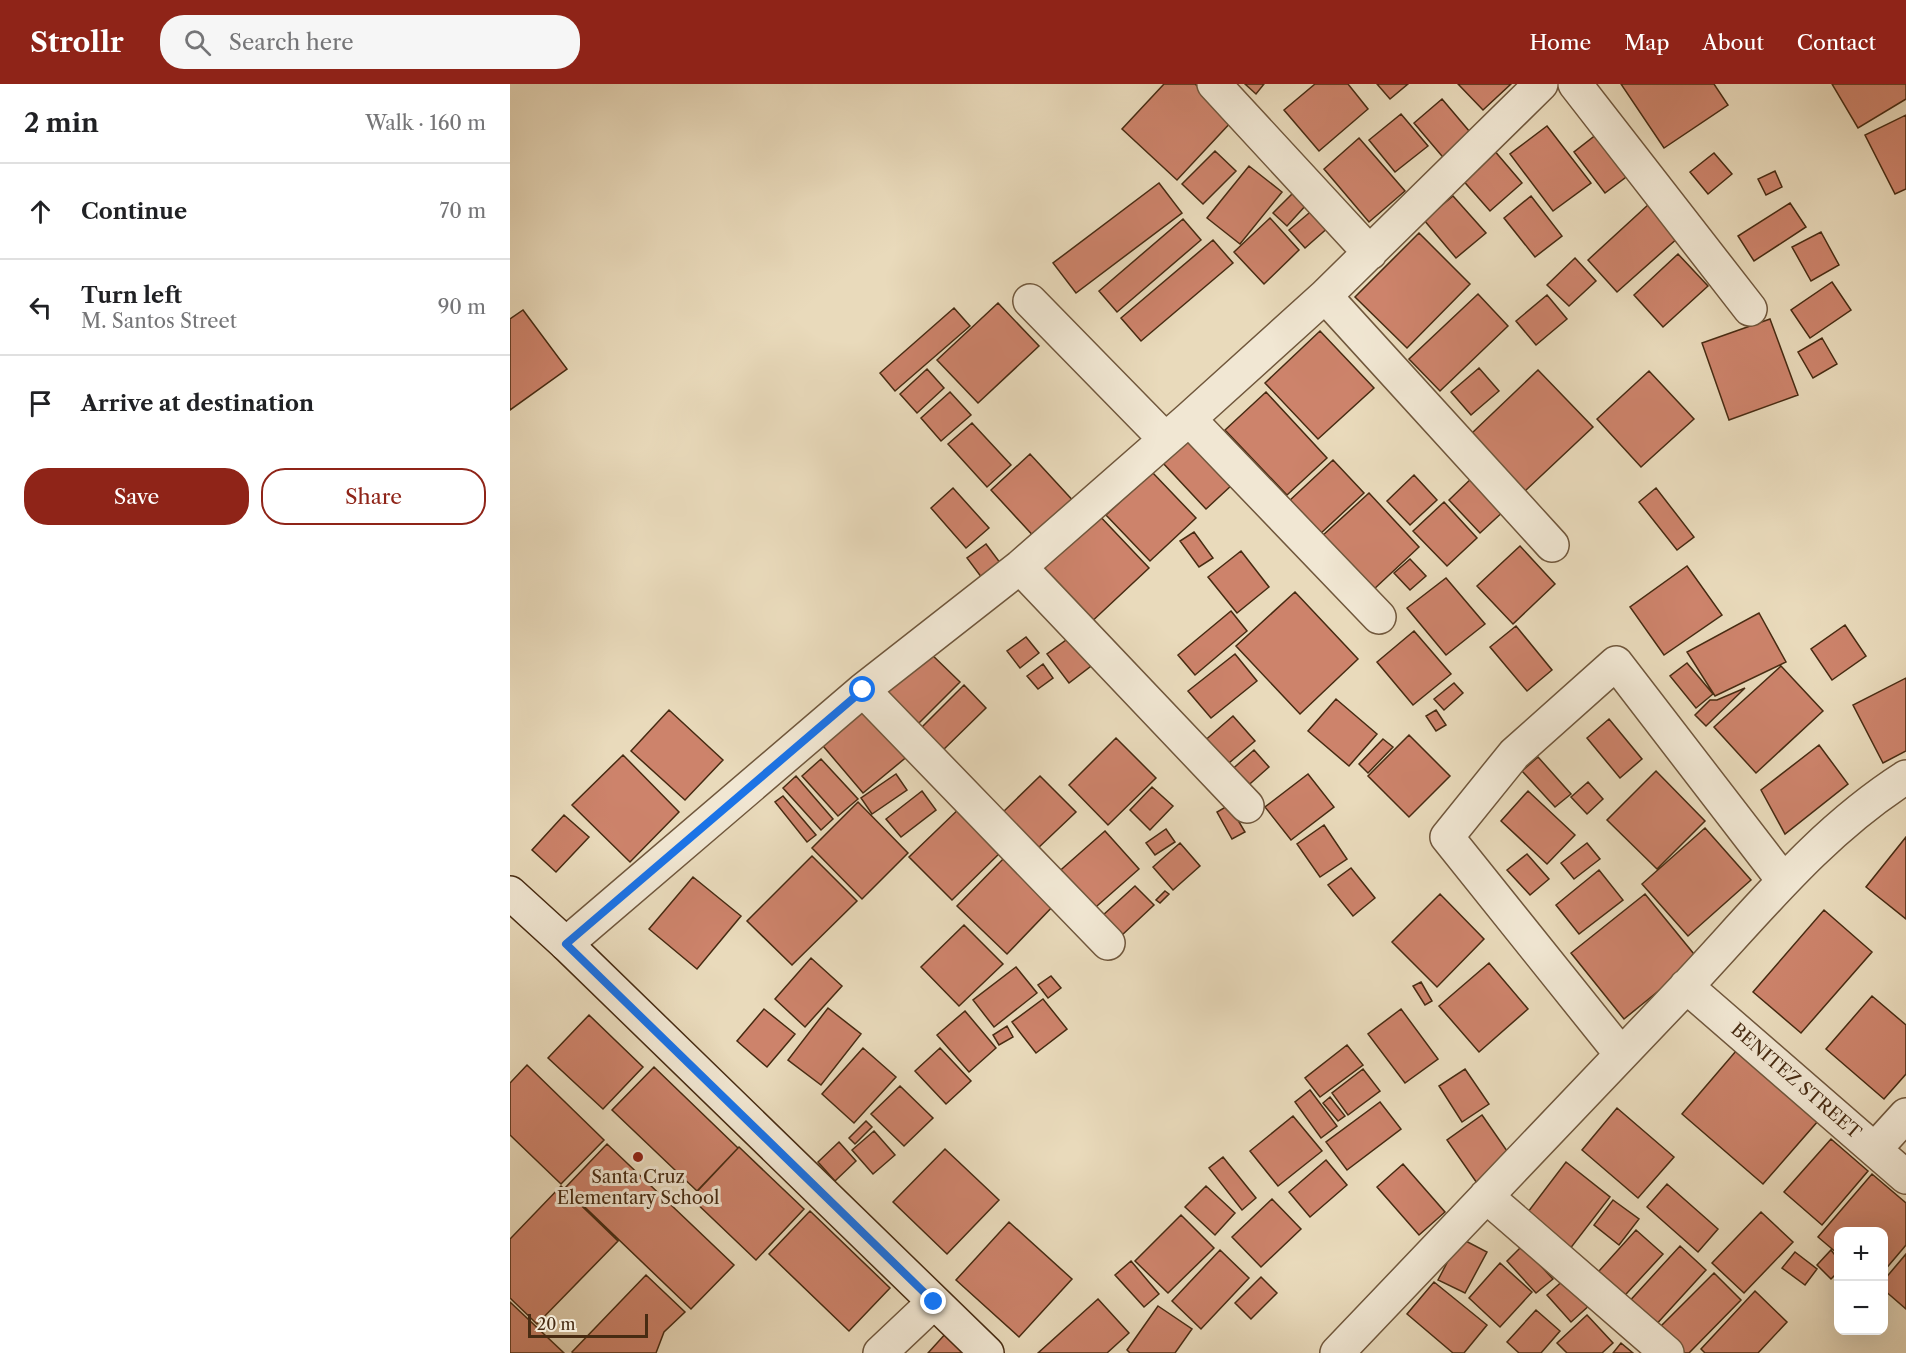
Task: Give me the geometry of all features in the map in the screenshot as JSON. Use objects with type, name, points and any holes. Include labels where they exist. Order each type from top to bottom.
[{"type":"street","points":[[1214,84],[1370,253]]},
{"type":"street","points":[[566,944],[863,690],[1020,567],[1177,429],[1325,296],[1540,84]]},
{"type":"street","points":[[1575,84],[1750,309]]},
{"type":"street","points":[[1325,296],[1552,545]]},
{"type":"street","points":[[1030,301],[1177,429],[1379,617]]},
{"type":"street","points":[[1020,567],[1247,806]]},
{"type":"street","points":[[1621,1054],[1447,837],[1515,754],[1616,663],[1783,880]]},
{"type":"street","points":[[863,690],[1108,943]]},
{"type":"street","points":[[1337,1353],[1686,986],[1783,880],[1838,828],[1906,777]]},
{"type":"street","points":[[510,893],[566,944],[987,1353]]},
{"type":"street","name":"BENITEZ STREET","points":[[1686,986],[1906,1177]]},
{"type":"street","points":[[1875,1149],[1906,1115]]},
{"type":"street","points":[[1486,1197],[1667,1353]]},
{"type":"street","points":[[880,1353],[934,1302]]},
{"type":"building","points":[[1164,84],[1195,84],[1233,120],[1177,180],[1122,129]]},
{"type":"building","points":[[1245,84],[1264,84],[1256,94]]},
{"type":"building","points":[[1315,84],[1348,84],[1368,109],[1319,151],[1284,110]]},
{"type":"building","points":[[1377,84],[1408,84],[1390,99]]},
{"type":"building","points":[[1458,84],[1511,84],[1483,110]]},
{"type":"building","points":[[1621,84],[1714,84],[1728,105],[1664,148]]},
{"type":"building","points":[[1832,84],[1906,84],[1906,99],[1858,128]]},
{"type":"building","points":[[1442,99],[1475,138],[1447,162],[1414,123]]},
{"type":"building","points":[[1401,114],[1428,146],[1395,172],[1369,140]]},
{"type":"building","points":[[1906,115],[1906,189],[1895,194],[1865,135]]},
{"type":"building","points":[[1547,126],[1591,183],[1553,211],[1510,154]]},
{"type":"building","points":[[1606,127],[1638,168],[1605,193],[1574,152]]},
{"type":"building","points":[[1359,138],[1405,191],[1369,222],[1324,169]]},
{"type":"building","points":[[1493,149],[1522,183],[1490,211],[1460,177]]},
{"type":"building","points":[[1215,151],[1236,171],[1203,204],[1182,184]]},
{"type":"building","points":[[1714,153],[1732,174],[1708,194],[1690,172]]},
{"type":"building","points":[[1249,166],[1282,192],[1240,244],[1207,218]]},
{"type":"building","points":[[1775,171],[1782,187],[1766,195],[1758,179]]},
{"type":"building","points":[[1159,183],[1182,213],[1076,293],[1053,263]]},
{"type":"building","points":[[1294,192],[1307,204],[1287,226],[1273,213]]},
{"type":"building","points":[[1453,196],[1486,233],[1456,258],[1424,220]]},
{"type":"building","points":[[1531,196],[1562,236],[1535,257],[1504,218]]},
{"type":"building","points":[[1790,203],[1806,227],[1754,261],[1738,236]]},
{"type":"building","points":[[1649,204],[1679,237],[1617,292],[1588,260]]},
{"type":"building","points":[[1315,208],[1330,226],[1305,248],[1289,230]]},
{"type":"building","points":[[1270,218],[1299,250],[1264,284],[1234,252]]},
{"type":"building","points":[[1183,219],[1201,240],[1117,312],[1099,291]]},
{"type":"building","points":[[1821,232],[1839,265],[1811,281],[1792,247]]},
{"type":"building","points":[[1419,233],[1470,284],[1407,348],[1355,297]]},
{"type":"building","points":[[1213,240],[1233,263],[1141,341],[1121,318]]},
{"type":"building","points":[[1678,254],[1708,286],[1663,327],[1634,295]]},
{"type":"building","points":[[1575,258],[1596,281],[1569,306],[1547,285]]},
{"type":"building","points":[[1832,282],[1851,310],[1810,338],[1791,310]]},
{"type":"building","points":[[1478,294],[1508,326],[1440,391],[1409,359]]},
{"type":"building","points":[[1547,295],[1567,319],[1536,345],[1516,321]]},
{"type":"building","points":[[998,303],[1039,346],[978,403],[937,360]]},
{"type":"building","points":[[954,308],[970,326],[895,391],[880,373]]},
{"type":"building","points":[[523,310],[567,369],[510,410],[510,319]]},
{"type":"building","points":[[1770,319],[1798,395],[1729,420],[1702,343]]},
{"type":"building","points":[[1320,331],[1374,388],[1318,439],[1265,383]]},
{"type":"building","points":[[1822,338],[1837,364],[1813,378],[1798,352]]},
{"type":"building","points":[[1479,368],[1499,391],[1471,415],[1451,392]]},
{"type":"building","points":[[927,369],[944,388],[917,413],[900,394]]},
{"type":"building","points":[[1538,370],[1593,427],[1525,491],[1471,434]]},
{"type":"building","points":[[1649,371],[1694,419],[1641,467],[1597,419]]},
{"type":"building","points":[[950,392],[971,415],[941,441],[921,418]]},
{"type":"building","points":[[1266,392],[1327,458],[1287,495],[1225,430]]},
{"type":"building","points":[[972,423],[1011,465],[987,487],[948,444]]},
{"type":"building","points":[[1188,436],[1233,484],[1206,509],[1162,462]]},
{"type":"building","points":[[1030,454],[1077,505],[1038,541],[991,490]]},
{"type":"building","points":[[1333,460],[1364,493],[1319,535],[1288,502]]},
{"type":"building","points":[[1152,472],[1196,518],[1150,561],[1106,515]]},
{"type":"building","points":[[1414,475],[1437,500],[1410,525],[1387,501]]},
{"type":"building","points":[[1475,475],[1506,509],[1480,533],[1449,500]]},
{"type":"building","points":[[953,488],[989,528],[966,548],[931,508]]},
{"type":"building","points":[[1656,488],[1694,537],[1677,550],[1639,502]]},
{"type":"building","points":[[1369,493],[1419,547],[1372,591],[1321,537]]},
{"type":"building","points":[[1444,502],[1477,538],[1447,566],[1413,531]]},
{"type":"building","points":[[1095,511],[1149,568],[1087,626],[1033,569]]},
{"type":"building","points":[[1194,532],[1213,558],[1199,567],[1180,541]]},
{"type":"building","points":[[986,544],[1001,564],[982,578],[967,558]]},
{"type":"building","points":[[1520,546],[1555,584],[1513,624],[1477,586]]},
{"type":"building","points":[[1241,551],[1269,587],[1237,613],[1208,577]]},
{"type":"building","points":[[1410,559],[1426,576],[1410,590],[1394,573]]},
{"type":"building","points":[[1687,566],[1722,615],[1664,655],[1630,607]]},
{"type":"building","points":[[1446,578],[1485,624],[1446,655],[1407,608]]},
{"type":"building","points":[[1295,592],[1358,659],[1300,714],[1236,646]]},
{"type":"building","points":[[1231,611],[1247,631],[1195,675],[1178,655]]},
{"type":"building","points":[[1759,613],[1786,662],[1715,696],[1687,652]]},
{"type":"building","points":[[1845,625],[1866,656],[1832,680],[1811,649]]},
{"type":"building","points":[[1516,626],[1552,670],[1527,691],[1490,647]]},
{"type":"building","points":[[1414,631],[1451,674],[1413,705],[1377,662]]},
{"type":"building","points":[[1073,635],[1095,663],[1069,683],[1047,654]]},
{"type":"building","points":[[1026,637],[1039,653],[1020,668],[1007,651]]},
{"type":"building","points":[[927,650],[960,682],[914,728],[881,695]]},
{"type":"building","points":[[1235,654],[1257,681],[1211,718],[1188,691]]},
{"type":"building","points":[[1687,663],[1713,694],[1696,708],[1670,676]]},
{"type":"building","points":[[1043,664],[1053,678],[1038,689],[1027,676]]},
{"type":"building","points":[[1781,666],[1823,711],[1756,773],[1714,727]]},
{"type":"building","points":[[1906,678],[1906,751],[1883,763],[1853,705]]},
{"type":"building","points":[[1454,683],[1463,693],[1444,710],[1434,699]]},
{"type":"building","points":[[964,685],[986,708],[939,754],[917,732]]},
{"type":"building","points":[[1745,688],[1706,726],[1695,715],[1710,700],[1717,700]]},
{"type":"building","points":[[1336,699],[1377,734],[1349,766],[1308,731]]},
{"type":"building","points":[[865,703],[909,755],[863,793],[818,740]]},
{"type":"building","points":[[669,710],[723,760],[685,800],[631,751]]},
{"type":"building","points":[[1436,710],[1446,725],[1436,731],[1426,716]]},
{"type":"building","points":[[1233,716],[1255,741],[1223,768],[1202,743]]},
{"type":"building","points":[[1609,719],[1642,759],[1620,778],[1587,738]]},
{"type":"building","points":[[1409,735],[1450,776],[1409,817],[1368,776]]},
{"type":"building","points":[[1116,738],[1156,778],[1108,825],[1069,785]]},
{"type":"building","points":[[1383,739],[1393,747],[1368,773],[1359,764]]},
{"type":"building","points":[[1819,745],[1848,784],[1785,834],[1761,790]]},
{"type":"building","points":[[1254,750],[1269,767],[1243,790],[1228,773]]},
{"type":"building","points":[[623,755],[679,812],[630,862],[572,805]]},
{"type":"building","points":[[1538,757],[1571,794],[1555,807],[1522,771]]},
{"type":"building","points":[[821,759],[858,799],[838,816],[802,776]]},
{"type":"building","points":[[1656,771],[1705,821],[1657,869],[1607,820]]},
{"type":"building","points":[[896,774],[907,790],[872,814],[861,798]]},
{"type":"building","points":[[1308,774],[1334,807],[1291,840],[1265,807]]},
{"type":"building","points":[[796,776],[833,819],[821,830],[783,788]]},
{"type":"building","points":[[1040,776],[1076,812],[1036,850],[1001,814]]},
{"type":"building","points":[[1588,782],[1603,799],[1587,814],[1571,797]]},
{"type":"building","points":[[1152,787],[1173,806],[1150,830],[1130,810]]},
{"type":"building","points":[[922,791],[936,810],[901,837],[886,819]]},
{"type":"building","points":[[1528,791],[1575,835],[1547,864],[1501,821]]},
{"type":"building","points":[[783,796],[816,835],[807,842],[775,802]]},
{"type":"building","points":[[858,802],[908,853],[862,899],[812,848]]},
{"type":"building","points":[[965,803],[1007,846],[952,900],[909,857]]},
{"type":"building","points":[[1229,805],[1245,832],[1232,839],[1217,812]]},
{"type":"building","points":[[564,815],[589,837],[556,872],[532,850]]},
{"type":"building","points":[[1324,825],[1347,859],[1320,877],[1297,844]]},
{"type":"building","points":[[1705,828],[1751,880],[1688,936],[1642,884]]},
{"type":"building","points":[[1166,829],[1175,842],[1155,855],[1146,843]]},
{"type":"building","points":[[1105,831],[1139,869],[1089,913],[1055,875]]},
{"type":"building","points":[[1906,837],[1906,919],[1866,887]]},
{"type":"building","points":[[1180,843],[1200,866],[1173,890],[1153,867]]},
{"type":"building","points":[[1587,843],[1600,859],[1574,879],[1561,863]]},
{"type":"building","points":[[1527,854],[1549,879],[1530,895],[1507,870]]},
{"type":"building","points":[[1007,855],[1056,903],[1007,954],[957,906]]},
{"type":"building","points":[[812,856],[857,901],[792,965],[747,921]]},
{"type":"building","points":[[1351,868],[1375,898],[1353,916],[1328,885]]},
{"type":"building","points":[[1599,870],[1623,900],[1579,934],[1556,905]]},
{"type":"building","points":[[693,877],[741,916],[697,969],[649,929]]},
{"type":"building","points":[[1135,886],[1154,905],[1121,936],[1102,916]]},
{"type":"building","points":[[1165,891],[1169,894],[1160,903],[1156,900]]},
{"type":"building","points":[[1440,894],[1484,939],[1437,987],[1392,942]]},
{"type":"building","points":[[1645,894],[1698,959],[1624,1019],[1571,953]]},
{"type":"building","points":[[1824,910],[1872,952],[1801,1033],[1753,992]]},
{"type":"building","points":[[964,925],[1003,964],[959,1006],[921,967]]},
{"type":"building","points":[[811,958],[842,986],[805,1027],[775,999]]},
{"type":"building","points":[[1489,963],[1528,1009],[1479,1052],[1439,1006]]},
{"type":"building","points":[[1016,967],[1037,993],[994,1027],[973,1000]]},
{"type":"building","points":[[1051,976],[1061,988],[1048,998],[1038,985]]},
{"type":"building","points":[[1421,982],[1432,1001],[1425,1005],[1413,986]]},
{"type":"building","points":[[1872,996],[1906,1025],[1906,1074],[1884,1099],[1826,1049]]},
{"type":"building","points":[[1043,999],[1067,1029],[1036,1053],[1012,1022]]},
{"type":"building","points":[[828,1008],[861,1034],[821,1085],[788,1060]]},
{"type":"building","points":[[764,1009],[795,1034],[767,1067],[737,1041]]},
{"type":"building","points":[[1401,1009],[1438,1059],[1405,1083],[1368,1034]]},
{"type":"building","points":[[965,1011],[996,1048],[969,1072],[937,1035]]},
{"type":"building","points":[[589,1015],[643,1067],[603,1109],[548,1058]]},
{"type":"building","points":[[1007,1026],[1013,1037],[999,1045],[993,1035]]},
{"type":"building","points":[[1347,1045],[1363,1065],[1320,1097],[1305,1078]]},
{"type":"building","points":[[863,1048],[896,1077],[854,1123],[822,1094]]},
{"type":"building","points":[[940,1048],[971,1081],[946,1104],[915,1071]]},
{"type":"building","points":[[1736,1051],[1818,1121],[1763,1184],[1682,1114]]},
{"type":"building","points":[[527,1065],[604,1140],[561,1184],[510,1135],[510,1083]]},
{"type":"building","points":[[654,1067],[738,1148],[697,1191],[612,1110]]},
{"type":"building","points":[[1363,1069],[1380,1091],[1348,1115],[1332,1093]]},
{"type":"building","points":[[1465,1069],[1489,1104],[1462,1122],[1439,1086]]},
{"type":"building","points":[[900,1086],[933,1118],[904,1146],[871,1114]]},
{"type":"building","points":[[1310,1090],[1337,1126],[1321,1138],[1295,1102]]},
{"type":"building","points":[[1330,1097],[1345,1116],[1338,1121],[1323,1103]]},
{"type":"building","points":[[1380,1102],[1401,1129],[1347,1170],[1326,1142]]},
{"type":"building","points":[[1617,1108],[1674,1157],[1638,1198],[1582,1150]]},
{"type":"building","points":[[1482,1115],[1514,1161],[1479,1186],[1447,1140]]},
{"type":"building","points":[[1293,1116],[1322,1151],[1278,1186],[1250,1151]]},
{"type":"building","points":[[866,1121],[872,1127],[855,1144],[849,1138]]},
{"type":"building","points":[[874,1131],[895,1155],[873,1174],[852,1150]]},
{"type":"building","points":[[1831,1139],[1868,1171],[1822,1225],[1784,1192]]},
{"type":"building","points":[[839,1142],[856,1161],[835,1181],[818,1162]]},
{"type":"building","points":[[607,1144],[734,1265],[691,1309],[565,1188]]},
{"type":"building","points":[[739,1147],[804,1209],[756,1260],[691,1198]]},
{"type":"building","points":[[945,1149],[999,1200],[947,1254],[893,1202]]},
{"type":"building","points":[[1223,1157],[1256,1198],[1242,1210],[1209,1168]]},
{"type":"building","points":[[1326,1160],[1347,1185],[1310,1217],[1289,1192]]},
{"type":"building","points":[[1566,1162],[1610,1197],[1566,1254],[1522,1220]]},
{"type":"building","points":[[1403,1164],[1445,1212],[1419,1235],[1377,1187]]},
{"type":"building","points":[[1872,1174],[1906,1203],[1906,1245],[1888,1266],[1888,1227],[1834,1227],[1834,1251],[1818,1237]]},
{"type":"building","points":[[1667,1184],[1718,1229],[1698,1252],[1647,1207]]},
{"type":"building","points":[[561,1186],[618,1241],[537,1324],[510,1298],[510,1239]]},
{"type":"building","points":[[1206,1186],[1235,1213],[1215,1235],[1185,1207]]},
{"type":"building","points":[[1272,1199],[1301,1229],[1261,1267],[1232,1237]]},
{"type":"building","points":[[1613,1200],[1639,1219],[1619,1245],[1594,1225]]},
{"type":"building","points":[[810,1211],[890,1288],[849,1331],[769,1254]]},
{"type":"building","points":[[1761,1212],[1793,1242],[1744,1293],[1712,1263]]},
{"type":"building","points":[[1181,1215],[1214,1248],[1168,1293],[1135,1261]]},
{"type":"building","points":[[1009,1222],[1072,1279],[1019,1337],[956,1280]]},
{"type":"building","points":[[1636,1230],[1663,1254],[1616,1305],[1590,1281]]},
{"type":"building","points":[[1460,1238],[1487,1252],[1465,1293],[1438,1280]]},
{"type":"building","points":[[1522,1246],[1553,1279],[1536,1293],[1507,1261]]},
{"type":"building","points":[[1680,1246],[1706,1270],[1653,1328],[1626,1305]]},
{"type":"building","points":[[1220,1250],[1249,1278],[1201,1329],[1172,1301]]},
{"type":"building","points":[[1831,1250],[1834,1254],[1834,1276],[1831,1279],[1817,1265]]},
{"type":"building","points":[[1795,1252],[1817,1269],[1805,1285],[1782,1268]]},
{"type":"building","points":[[1906,1254],[1906,1309],[1888,1293],[1888,1275]]},
{"type":"building","points":[[1131,1261],[1159,1294],[1144,1307],[1115,1275]]},
{"type":"building","points":[[1500,1263],[1532,1292],[1500,1327],[1469,1298]]},
{"type":"building","points":[[1714,1273],[1741,1300],[1689,1353],[1675,1353],[1654,1333]]},
{"type":"building","points":[[646,1275],[685,1312],[664,1332],[656,1353],[573,1353],[572,1352]]},
{"type":"building","points":[[1261,1277],[1277,1293],[1251,1319],[1235,1303]]},
{"type":"building","points":[[1567,1277],[1592,1303],[1571,1322],[1547,1295]]},
{"type":"building","points":[[1434,1282],[1487,1325],[1464,1353],[1453,1353],[1407,1314]]},
{"type":"building","points":[[1755,1291],[1787,1322],[1758,1353],[1705,1353],[1701,1349]]},
{"type":"building","points":[[1098,1299],[1129,1333],[1107,1353],[1038,1353]]},
{"type":"building","points":[[510,1302],[564,1353],[510,1353]]},
{"type":"building","points":[[1158,1306],[1192,1329],[1175,1353],[1130,1353],[1127,1350]]},
{"type":"building","points":[[1536,1310],[1560,1331],[1541,1353],[1519,1353],[1507,1342]]},
{"type":"building","points":[[1587,1315],[1613,1343],[1602,1353],[1567,1353],[1557,1343]]},
{"type":"building","points":[[947,1332],[969,1353],[928,1353]]},
{"type":"building","points":[[1621,1343],[1633,1353],[1613,1353]]},
{"type":"place","name":"Santa Cruz Elementary School","points":[[638,1157]]},
{"type":"route","points":[[863,690],[566,944],[934,1302]]}]
